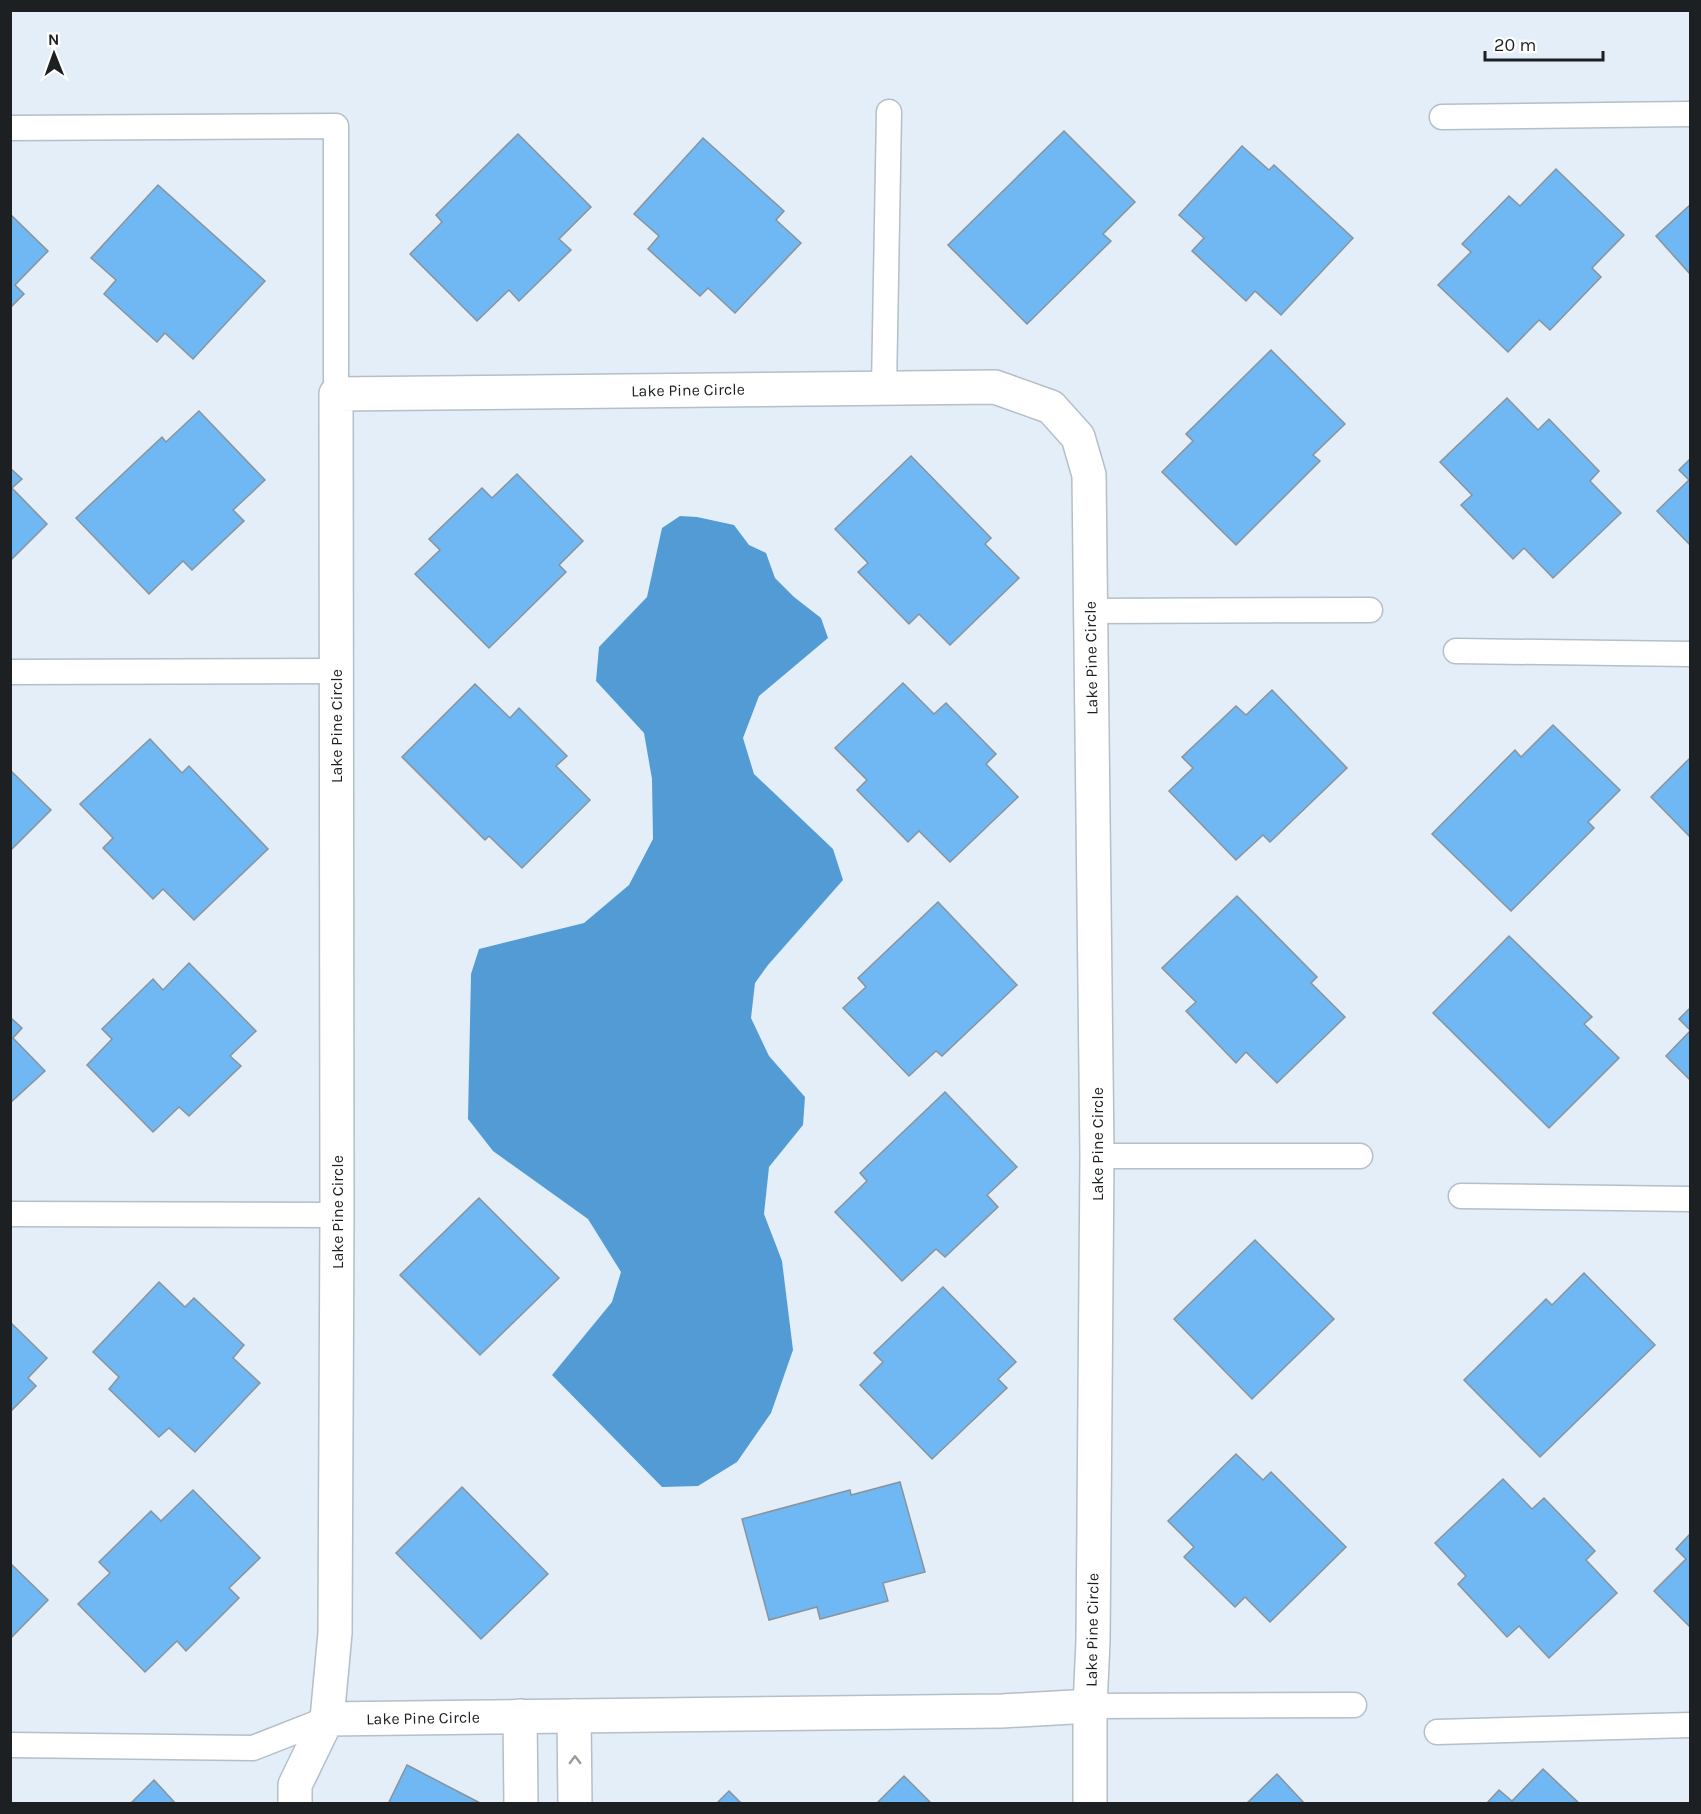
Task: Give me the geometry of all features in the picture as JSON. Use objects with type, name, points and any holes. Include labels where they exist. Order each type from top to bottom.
[{"type":"street","name":"Lake Pine Circle","points":[[295,1803],[295,1785],[327,1719],[335,1633],[338,1215],[336,394],[995,387],[1051,407],[1078,437],[1089,475],[1098,1156],[1090,1803]]},
{"type":"street","name":"Lake Pine Circle","points":[[327,1719],[1002,1711],[1090,1706]]},
{"type":"street","points":[[520,1716],[521,1803]]},
{"type":"street","points":[[574,1716],[575,1803]]},
{"type":"lane","points":[[884,388],[889,112]]},
{"type":"lane","points":[[1442,117],[1690,114]]},
{"type":"lane","points":[[10,128],[336,126],[336,394]]},
{"type":"lane","points":[[1090,611],[1370,610]]},
{"type":"lane","points":[[1456,651],[1690,654]]},
{"type":"lane","points":[[10,672],[336,671]]},
{"type":"lane","points":[[1098,1156],[1360,1156]]},
{"type":"lane","points":[[1461,1196],[1690,1199]]},
{"type":"lane","points":[[10,1214],[338,1215]]},
{"type":"lane","points":[[1090,1706],[1354,1705]]},
{"type":"lane","points":[[10,1745],[253,1748],[327,1719]]},
{"type":"lane","points":[[1437,1732],[1690,1725]]},
{"type":"water","points":[[680,516],[697,517],[734,525],[749,545],[766,553],[775,578],[794,597],[821,618],[828,638],[759,696],[743,738],[754,774],[833,849],[843,880],[768,965],[755,983],[751,1018],[769,1056],[805,1097],[803,1125],[769,1167],[764,1214],[782,1261],[793,1350],[771,1413],[737,1462],[698,1486],[662,1487],[552,1375],[612,1302],[621,1272],[588,1219],[493,1151],[468,1119],[471,974],[479,949],[584,923],[629,885],[653,839],[652,779],[644,733],[596,681],[599,647],[647,597],[662,528]]},
{"type":"building","points":[[1064,131],[1135,202],[1103,234],[1111,241],[1027,324],[948,245]]},
{"type":"building","points":[[518,134],[591,207],[559,239],[571,250],[519,301],[509,290],[477,321],[410,254],[442,222],[436,215]]},
{"type":"building","points":[[703,138],[784,211],[776,220],[801,243],[735,313],[708,288],[700,296],[648,249],[659,236],[634,214]]},
{"type":"building","points":[[1242,146],[1269,170],[1274,165],[1353,238],[1281,315],[1255,291],[1246,301],[1192,251],[1204,238],[1179,215]]},
{"type":"building","points":[[1556,169],[1624,235],[1592,268],[1601,277],[1550,330],[1539,320],[1508,352],[1438,285],[1471,252],[1462,244],[1509,196],[1520,206]]},
{"type":"building","points":[[158,185],[265,281],[193,359],[165,333],[157,342],[104,294],[116,280],[91,258]]},
{"type":"building","points":[[1690,205],[1690,274],[1656,236]]},
{"type":"building","points":[[10,214],[48,251],[15,285],[24,294],[10,308]]},
{"type":"building","points":[[1271,350],[1345,424],[1313,455],[1320,461],[1236,545],[1162,472],[1193,441],[1186,434]]},
{"type":"building","points":[[1507,398],[1538,430],[1549,419],[1599,471],[1590,481],[1621,513],[1553,578],[1524,548],[1513,559],[1461,505],[1472,495],[1440,462]]},
{"type":"building","points":[[199,411],[265,480],[233,510],[244,521],[192,570],[183,561],[149,594],[76,518],[162,437],[166,442]]},
{"type":"building","points":[[911,456],[991,538],[985,544],[1019,578],[950,645],[919,614],[909,624],[858,572],[868,563],[835,529]]},
{"type":"building","points":[[1690,459],[1690,545],[1657,511],[1689,480],[1679,470]]},
{"type":"building","points":[[10,468],[22,479],[12,488],[47,524],[10,561]]},
{"type":"building","points":[[517,474],[583,541],[559,565],[566,572],[489,648],[415,574],[440,550],[429,539],[482,488],[492,498]]},
{"type":"building","points":[[903,683],[934,714],[946,703],[996,754],[986,764],[1018,797],[950,862],[919,831],[908,842],[857,790],[867,780],[835,748]]},
{"type":"building","points":[[475,684],[510,718],[519,708],[567,756],[556,766],[590,800],[522,868],[489,836],[485,840],[402,757]]},
{"type":"building","points":[[1272,690],[1347,768],[1270,842],[1263,835],[1236,860],[1169,791],[1193,768],[1182,757],[1236,706],[1246,715]]},
{"type":"building","points":[[1553,725],[1620,790],[1588,822],[1594,828],[1511,911],[1432,834],[1515,750],[1521,757]]},
{"type":"building","points":[[150,739],[182,773],[189,766],[268,849],[194,920],[163,889],[153,899],[103,848],[113,838],[80,804]]},
{"type":"building","points":[[1690,758],[1690,837],[1651,797]]},
{"type":"building","points":[[10,770],[51,810],[10,851]]},
{"type":"building","points":[[1237,896],[1317,977],[1311,983],[1345,1017],[1277,1083],[1246,1052],[1236,1063],[1186,1011],[1196,1002],[1162,968]]},
{"type":"building","points":[[938,902],[1017,985],[942,1056],[936,1051],[909,1076],[843,1008],[866,987],[858,978]]},
{"type":"building","points":[[1509,936],[1592,1017],[1584,1024],[1619,1058],[1549,1128],[1433,1013]]},
{"type":"building","points":[[189,963],[256,1031],[230,1056],[241,1066],[189,1116],[179,1107],[153,1132],[87,1065],[112,1039],[102,1029],[153,979],[163,990]]},
{"type":"building","points":[[1690,1008],[1690,1030],[1679,1019]]},
{"type":"building","points":[[10,1017],[22,1028],[13,1038],[45,1071],[10,1103]]},
{"type":"building","points":[[1690,1031],[1690,1080],[1666,1056]]},
{"type":"building","points":[[945,1092],[1017,1167],[987,1195],[998,1207],[945,1257],[936,1249],[902,1281],[835,1212],[867,1181],[860,1173]]},
{"type":"building","points":[[479,1198],[559,1278],[480,1355],[400,1275]]},
{"type":"building","points":[[1255,1240],[1334,1319],[1252,1399],[1174,1319]]},
{"type":"building","points":[[1584,1273],[1655,1345],[1540,1457],[1464,1380],[1546,1299],[1552,1305]]},
{"type":"building","points":[[159,1282],[185,1307],[194,1298],[244,1345],[233,1358],[260,1383],[195,1452],[169,1428],[159,1437],[109,1389],[119,1377],[93,1352]]},
{"type":"building","points":[[943,1287],[1016,1362],[998,1379],[1007,1388],[932,1459],[860,1385],[883,1362],[874,1353]]},
{"type":"building","points":[[10,1322],[47,1358],[28,1378],[36,1386],[10,1412]]},
{"type":"building","points":[[1236,1454],[1263,1480],[1271,1472],[1346,1547],[1270,1622],[1245,1597],[1235,1607],[1184,1557],[1194,1547],[1168,1521]]},
{"type":"building","points":[[1503,1479],[1532,1509],[1544,1498],[1595,1551],[1586,1560],[1617,1593],[1549,1658],[1519,1626],[1507,1637],[1458,1584],[1466,1576],[1435,1543]]},
{"type":"building","points":[[900,1482],[925,1572],[883,1583],[888,1601],[820,1619],[817,1607],[769,1620],[742,1519],[850,1490],[851,1495]]},
{"type":"building","points":[[462,1487],[548,1574],[481,1639],[396,1553]]},
{"type":"building","points":[[193,1490],[260,1558],[229,1588],[239,1598],[186,1651],[177,1641],[145,1672],[78,1604],[110,1573],[99,1562],[151,1511],[161,1521]]},
{"type":"building","points":[[1690,1534],[1690,1627],[1654,1591],[1686,1559],[1676,1549]]},
{"type":"building","points":[[10,1563],[48,1600],[10,1639]]},
{"type":"building","points":[[407,1765],[482,1804],[388,1804]]},
{"type":"building","points":[[1543,1769],[1580,1804],[1486,1804],[1499,1790],[1512,1801]]},
{"type":"building","points":[[1277,1774],[1305,1804],[1246,1804]]},
{"type":"building","points":[[904,1776],[932,1804],[876,1804]]},
{"type":"building","points":[[154,1780],[176,1804],[130,1804]]},
{"type":"building","points":[[729,1791],[742,1804],[716,1804]]}]
